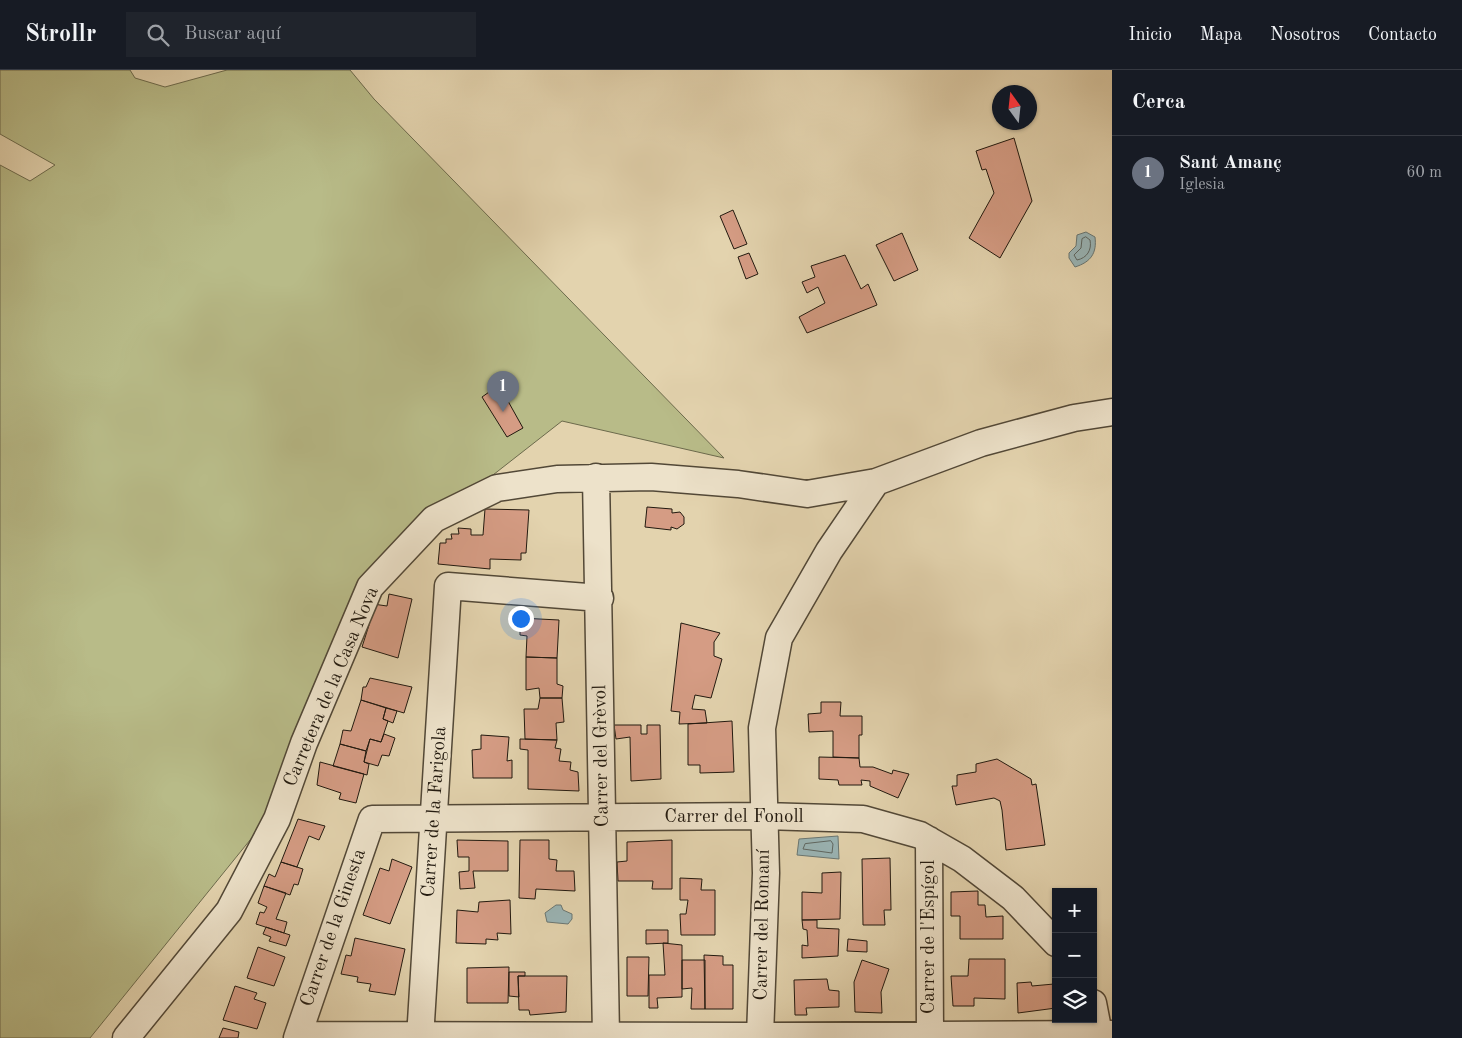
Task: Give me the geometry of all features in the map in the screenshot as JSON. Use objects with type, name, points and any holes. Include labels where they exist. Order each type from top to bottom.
[{"type":"street","name":"Carretera de la Casa Nova","points":[[126,1038],[229,911],[277,819],[304,742],[370,587],[434,519],[497,488],[557,479],[651,477],[738,484],[807,494],[876,482],[981,443],[1074,418],[1112,412]]},
{"type":"street","name":"Carrer del Grèvol","points":[[596,477],[604,817],[606,1036]]},
{"type":"street","name":"Carrer del Romaní","points":[[760,1036],[766,873],[762,728],[779,638],[829,551],[876,482]]},
{"type":"street","name":"Carrer de la Farigola","points":[[420,1036],[448,586],[600,598]]},
{"type":"street","name":"Carrer del Fonoll","points":[[372,818],[764,816],[863,818],[929,840],[962,859],[1013,898],[1052,938]]},
{"type":"street","name":"Carrer de la Ginesta","points":[[297,1036],[372,818]]},
{"type":"street","name":"Carrer de l'Espígol","points":[[929,840],[930,1035]]},
{"type":"street","points":[[297,1036],[1105,1034],[1097,1013]]},
{"type":"green space","points":[[0,70],[130,70],[135,78],[165,87],[227,70],[350,70],[374,99],[724,458],[562,421],[360,579],[267,819],[90,1038],[0,1038],[0,165],[30,181],[55,165],[0,134]]},
{"type":"water","points":[[1086,232],[1095,237],[1094,252],[1089,260],[1075,267],[1069,258],[1069,253],[1076,246],[1077,235]]},
{"type":"water","points":[[838,836],[839,859],[797,855],[799,839]]},
{"type":"water","points":[[556,905],[561,905],[563,910],[572,914],[572,919],[568,924],[547,922],[545,913]]},
{"type":"building","points":[[1014,138],[1032,201],[1000,258],[969,238],[994,193],[986,169],[982,170],[976,151]]},
{"type":"building","points":[[733,210],[747,244],[734,249],[720,216]]},
{"type":"building","points":[[902,233],[918,270],[894,281],[876,245]]},
{"type":"building","points":[[749,253],[758,274],[746,279],[738,257]]},
{"type":"building","points":[[845,255],[861,289],[868,284],[877,305],[807,333],[799,317],[825,303],[818,287],[807,293],[802,282],[815,277],[811,266]]},
{"type":"building","points":[[499,385],[523,428],[507,437],[482,397]]},
{"type":"building","points":[[647,507],[672,509],[672,513],[680,512],[684,517],[684,524],[677,529],[671,527],[671,530],[645,527]]},
{"type":"building","points":[[485,509],[529,510],[526,553],[521,553],[521,560],[490,559],[490,569],[438,564],[440,543],[446,543],[446,539],[452,539],[451,534],[459,534],[458,528],[471,529],[471,535],[483,535]]},
{"type":"building","points":[[389,594],[412,599],[398,658],[362,647],[369,625],[365,624],[373,604],[387,606]]},
{"type":"building","points":[[520,618],[559,620],[557,658],[526,657],[527,636],[520,635]]},
{"type":"building","points":[[681,623],[720,633],[714,642],[714,656],[722,659],[711,698],[695,695],[692,709],[705,710],[707,723],[679,724],[680,712],[671,711]]},
{"type":"building","points":[[526,657],[557,658],[557,684],[563,686],[562,698],[540,698],[539,688],[526,690]]},
{"type":"building","points":[[370,678],[412,687],[404,713],[361,700],[363,687],[366,687]]},
{"type":"building","points":[[540,698],[562,698],[564,722],[556,723],[557,740],[525,739],[524,709],[538,709]]},
{"type":"building","points":[[361,700],[386,708],[383,719],[388,721],[381,742],[370,739],[366,751],[340,744],[343,730],[351,731]]},
{"type":"building","points":[[821,702],[841,702],[840,716],[862,716],[862,735],[859,735],[859,758],[833,757],[833,731],[809,732],[808,714],[821,713]]},
{"type":"building","points":[[386,708],[397,711],[393,723],[383,719]]},
{"type":"building","points":[[732,721],[734,772],[700,773],[700,765],[688,765],[688,724]]},
{"type":"building","points":[[614,725],[641,725],[641,734],[647,734],[647,725],[660,725],[661,779],[631,781],[630,737],[616,739]]},
{"type":"building","points":[[384,734],[395,738],[389,756],[382,755],[378,766],[364,762],[370,739],[381,742]]},
{"type":"building","points":[[481,735],[509,737],[507,761],[512,760],[512,778],[473,778],[472,750],[481,749]]},
{"type":"building","points":[[520,739],[557,740],[555,748],[561,749],[559,761],[571,762],[570,770],[578,772],[579,791],[528,789],[528,750],[520,749]]},
{"type":"building","points":[[340,744],[366,751],[364,762],[369,764],[367,775],[333,766]]},
{"type":"building","points":[[819,757],[859,758],[860,767],[873,767],[892,774],[893,770],[909,774],[898,798],[870,786],[870,781],[861,780],[862,785],[839,785],[838,780],[819,779]]},
{"type":"building","points":[[997,759],[1031,779],[1032,785],[1036,784],[1045,845],[1006,850],[1000,801],[994,798],[956,805],[952,786],[957,786],[957,775],[976,772],[976,764]]},
{"type":"building","points":[[320,762],[364,774],[356,803],[339,799],[341,793],[317,785]]},
{"type":"building","points":[[298,819],[325,826],[319,840],[309,836],[297,867],[281,862]]},
{"type":"building","points":[[457,840],[508,841],[508,871],[473,871],[475,888],[460,889],[459,872],[469,871],[469,857],[458,857]]},
{"type":"building","points":[[520,840],[549,840],[549,859],[557,860],[556,871],[574,871],[575,891],[536,889],[535,899],[519,898]]},
{"type":"building","points":[[672,840],[672,889],[652,889],[653,881],[618,881],[617,862],[627,861],[627,842]]},
{"type":"building","points":[[890,858],[891,910],[884,910],[885,925],[863,925],[862,859]]},
{"type":"building","points":[[392,859],[412,867],[390,924],[363,915],[380,868],[389,871]]},
{"type":"building","points":[[281,862],[303,869],[298,885],[294,884],[290,895],[264,886],[269,874],[275,877]]},
{"type":"building","points":[[841,872],[840,919],[802,920],[802,892],[822,893],[822,873]]},
{"type":"building","points":[[680,878],[702,879],[701,890],[715,890],[715,935],[681,935],[680,914],[686,914],[688,900],[680,900]]},
{"type":"building","points":[[264,886],[286,893],[276,919],[287,922],[284,933],[256,924],[260,912],[264,913],[267,907],[258,903]]},
{"type":"building","points":[[978,891],[978,905],[985,905],[986,917],[1003,916],[1003,939],[960,939],[960,916],[951,916],[951,892]]},
{"type":"building","points":[[510,900],[511,934],[497,933],[498,940],[486,939],[486,944],[456,943],[457,910],[478,912],[479,902]]},
{"type":"building","points":[[802,920],[817,920],[817,928],[839,929],[838,956],[802,958],[802,945],[808,946],[807,930],[803,929]]},
{"type":"building","points":[[266,927],[290,935],[286,946],[269,941],[271,937],[263,934]]},
{"type":"building","points":[[646,930],[668,930],[668,943],[646,944]]},
{"type":"building","points":[[355,938],[405,949],[395,995],[369,991],[371,984],[357,982],[358,977],[341,974],[346,955],[351,956]]},
{"type":"building","points":[[848,939],[867,941],[867,952],[847,951]]},
{"type":"building","points":[[663,943],[682,945],[682,997],[657,998],[658,1008],[649,1008],[649,975],[665,975]]},
{"type":"building","points":[[258,947],[285,957],[274,986],[247,978]]},
{"type":"building","points":[[704,955],[723,956],[723,965],[733,965],[733,1009],[705,1009]]},
{"type":"building","points":[[627,957],[649,957],[648,996],[627,996]]},
{"type":"building","points":[[969,959],[1005,959],[1005,999],[974,998],[974,1006],[953,1006],[951,976],[968,976]]},
{"type":"building","points":[[682,960],[705,960],[705,1009],[691,1009],[692,988],[682,989]]},
{"type":"building","points":[[862,960],[889,969],[881,992],[882,1013],[855,1012],[854,982]]},
{"type":"building","points":[[509,967],[508,1003],[467,1003],[467,968]]},
{"type":"building","points":[[509,972],[525,972],[525,976],[518,976],[519,997],[509,996]]},
{"type":"building","points":[[518,976],[567,976],[566,1012],[530,1015],[529,1010],[519,1010]]},
{"type":"building","points":[[827,979],[829,990],[839,991],[839,1007],[806,1008],[807,1015],[795,1015],[794,980]]},
{"type":"building","points":[[1031,982],[1032,986],[1052,984],[1052,1009],[1018,1013],[1017,983]]},
{"type":"building","points":[[235,986],[257,993],[254,999],[266,1003],[257,1029],[223,1020]]},
{"type":"building","points":[[223,1028],[239,1032],[238,1038],[219,1038]]},
{"type":"place","name":"Sant Amanç","points":[[503,412]]}]
